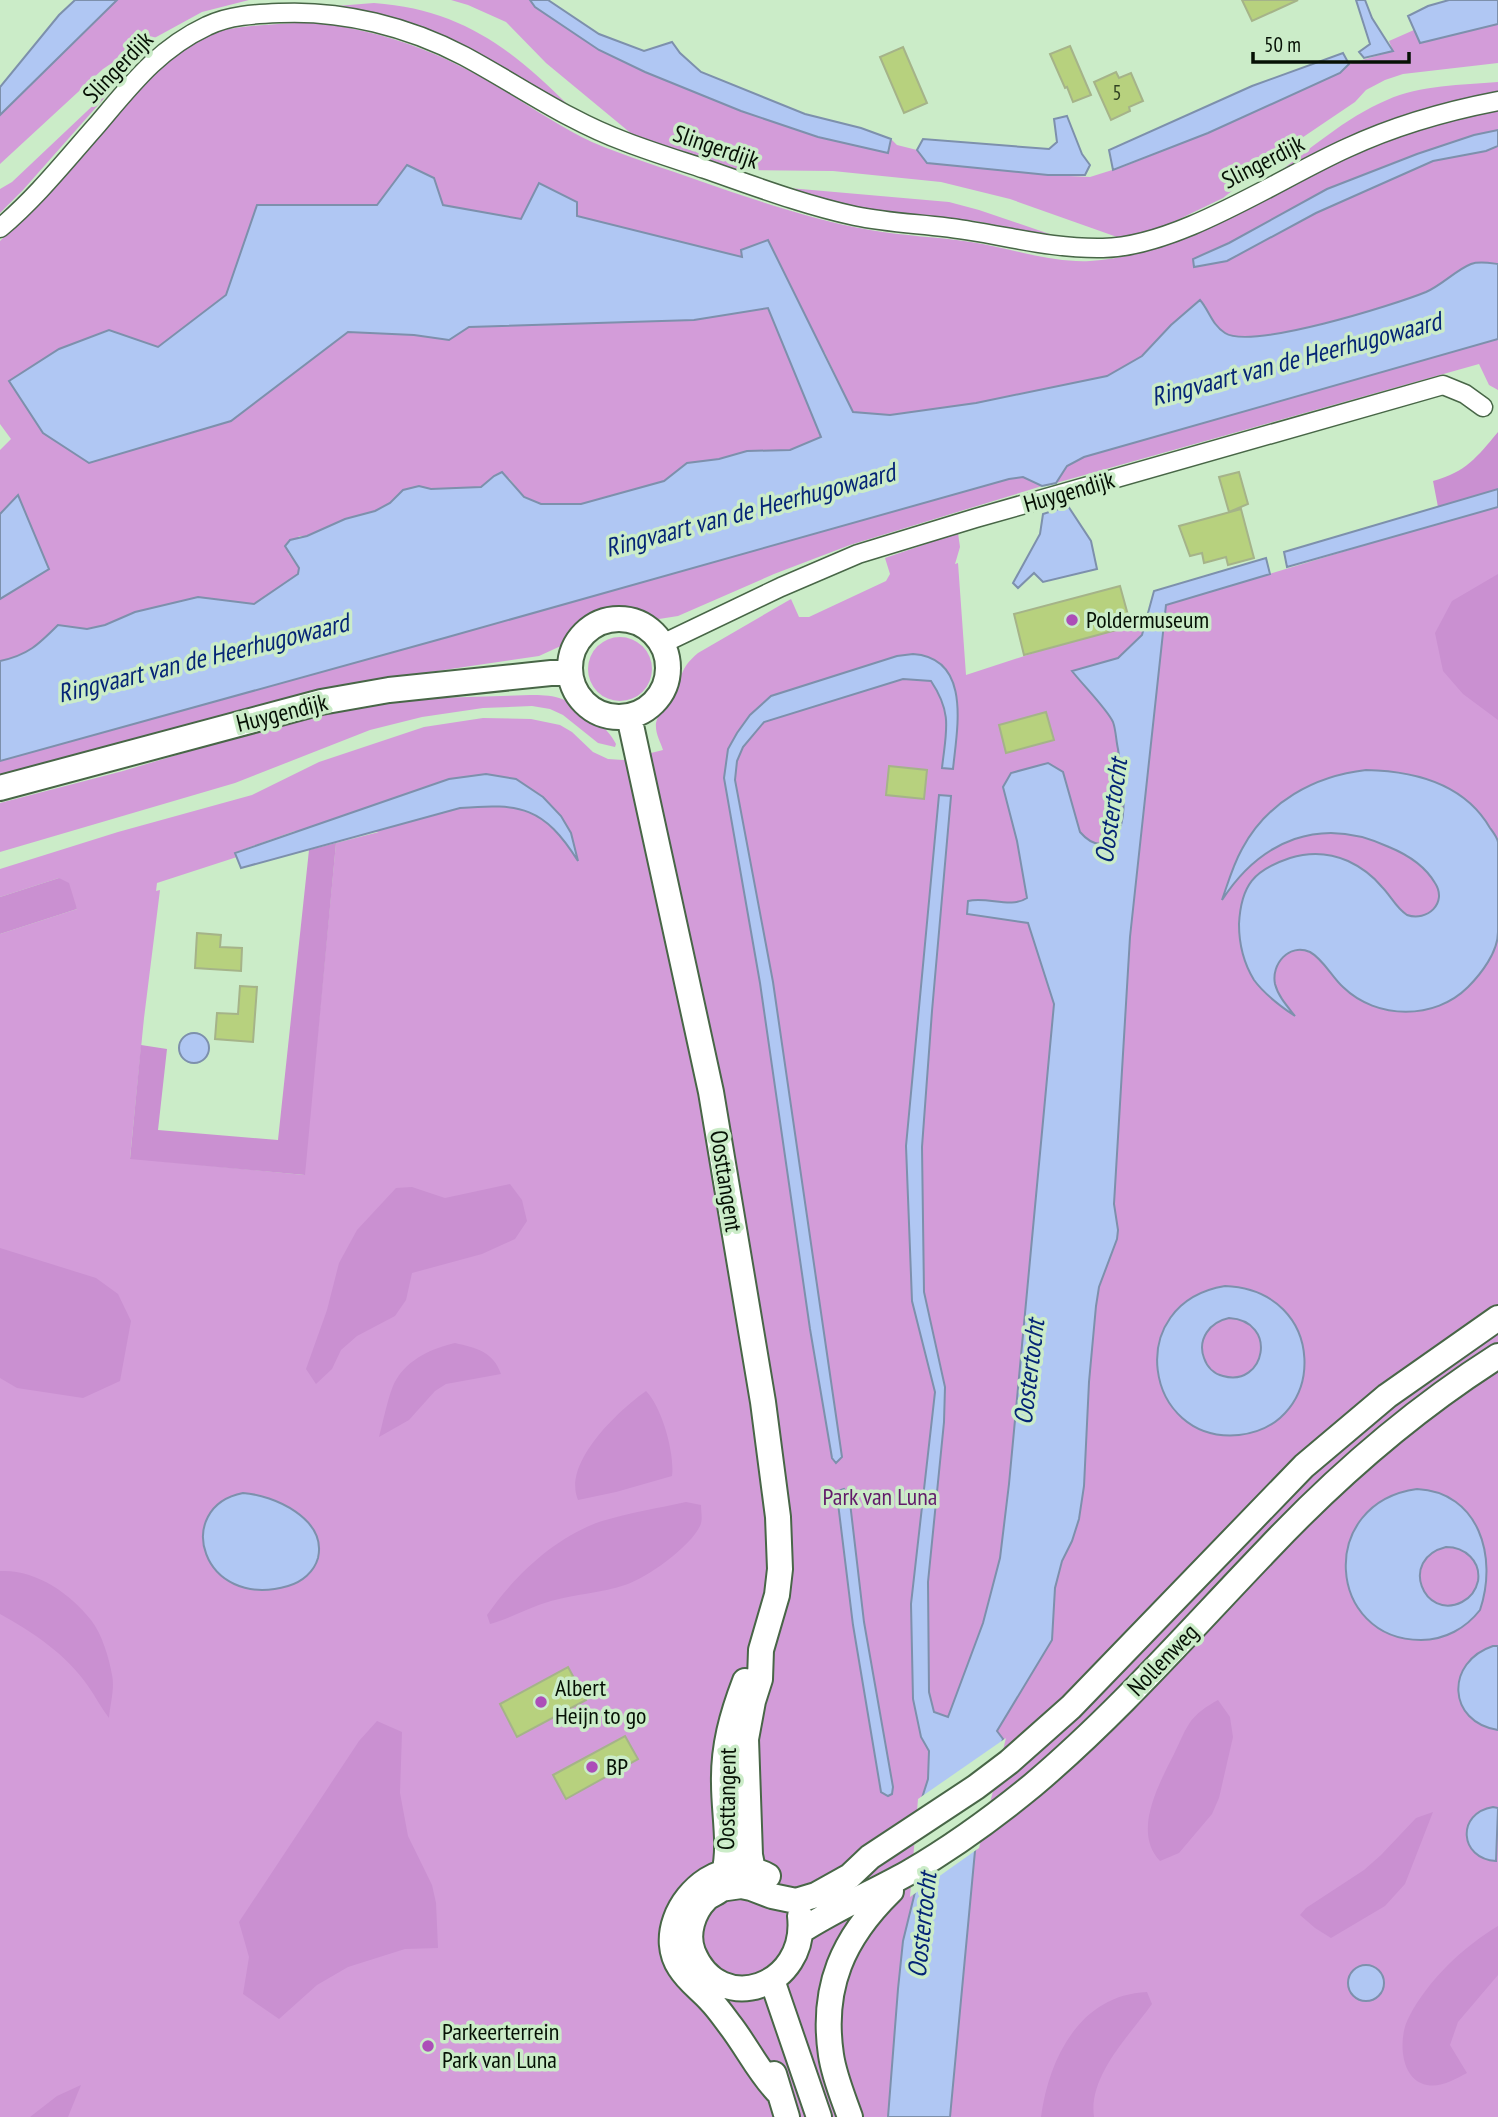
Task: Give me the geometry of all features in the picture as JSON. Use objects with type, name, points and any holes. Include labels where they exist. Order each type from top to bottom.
[{"type":"main road","points":[[627,619],[653,632],[662,644],[668,669],[666,682],[652,704],[642,712],[615,717],[602,714],[579,697],[570,671],[571,656],[586,631],[606,621],[627,619]]},
{"type":"main road","name":"Huygendijk","points":[[0,788],[321,702],[389,690],[570,671]]},
{"type":"main road","name":"Oosttangent","points":[[629,716],[711,1093],[763,1402],[778,1517],[780,1569],[777,1595],[761,1650],[760,1679],[746,1738],[750,1855],[753,1870]]},
{"type":"main road","name":"Nollenweg","points":[[791,1894],[845,1865],[870,1857],[915,1829],[1009,1762],[1088,1690],[1304,1466],[1387,1396],[1498,1318]]},
{"type":"main road","name":"Nollenweg","points":[[801,1931],[910,1872],[1004,1807],[1062,1759],[1125,1700],[1268,1548],[1363,1456],[1437,1397],[1498,1356]]},
{"type":"main road","name":"Oosttangent","points":[[722,1881],[727,1844],[725,1749],[735,1707],[748,1671],[761,1650]]},
{"type":"main road","points":[[713,1989],[724,1984],[740,1988],[757,1986],[772,1980],[793,1958],[801,1931],[800,1912],[791,1894],[774,1879],[741,1868],[722,1881]]},
{"type":"main road","points":[[850,2117],[831,2058],[830,2003],[834,1984],[845,1950],[854,1933],[867,1914],[910,1872]]},
{"type":"main road","points":[[787,2117],[772,2068],[762,2048],[713,1989],[679,1967],[674,1952],[673,1924],[684,1901],[695,1888],[710,1878],[791,1894]]},
{"type":"main road","points":[[772,1980],[819,2117]]},
{"type":"street","name":"Slingerdijk","points":[[0,228],[38,192],[145,68],[179,40],[212,23],[249,14],[300,12],[375,23],[405,31],[463,56],[588,127],[813,205],[883,221],[966,230],[1055,247],[1106,248],[1129,245],[1163,235],[1200,221],[1346,148],[1394,128],[1459,108],[1498,101]]},
{"type":"street","name":"Huygendijk","points":[[662,644],[781,587],[859,554],[976,518],[1443,385],[1465,394],[1483,407]]},
{"type":"green space","points":[[117,0],[249,0],[202,12],[127,53],[103,69],[0,164],[0,115]]},
{"type":"green space","points":[[451,0],[530,0],[535,7],[741,111],[818,137],[887,153],[891,139],[897,145],[917,150],[927,163],[1048,175],[1090,177],[1125,166],[1208,133],[1340,73],[1349,64],[1393,51],[1389,41],[1414,30],[1421,43],[1498,24],[1498,63],[1403,74],[1385,80],[1366,90],[1355,102],[1281,152],[1223,198],[1165,226],[1117,237],[1010,199],[941,182],[833,171],[737,170],[661,148],[633,135],[546,63],[506,22]]},
{"type":"green space","points":[[374,3],[432,13],[481,34],[525,65],[568,105],[455,41],[397,20],[336,6]]},
{"type":"green space","points":[[309,22],[380,35],[424,50],[467,69],[592,142],[784,209],[870,230],[971,242],[1075,261],[1127,256],[1164,246],[1237,215],[1376,144],[1421,128],[1498,108],[1498,130],[1417,154],[1327,189],[1229,243],[1193,259],[1227,261],[1316,213],[1433,161],[1486,151],[1498,146],[1498,264],[1469,269],[1424,293],[1384,307],[1270,336],[1247,338],[1226,335],[1215,324],[1205,305],[1171,325],[1142,356],[1107,376],[976,403],[890,415],[853,412],[825,353],[743,257],[577,216],[576,202],[522,219],[443,205],[434,179],[377,205],[258,205],[226,295],[158,347],[109,330],[9,381],[43,433],[89,463],[231,421],[348,332],[414,335],[449,340],[469,327],[694,320],[768,308],[821,437],[790,450],[747,451],[719,459],[687,463],[664,481],[581,504],[541,504],[524,497],[509,478],[494,476],[481,487],[431,489],[419,486],[403,490],[390,503],[375,511],[345,519],[307,536],[299,536],[288,553],[299,568],[298,574],[254,604],[198,597],[135,612],[105,625],[87,629],[58,625],[32,648],[18,656],[0,661],[0,599],[49,569],[18,496],[0,514],[0,450],[11,439],[0,424],[0,241],[75,164],[157,71],[189,44],[203,36],[229,29]]},
{"type":"green space","points":[[122,78],[0,213],[0,189],[12,182]]},
{"type":"green space","points":[[1498,82],[1498,93],[1435,106],[1373,128],[1267,181],[1340,126],[1387,100],[1413,91]]},
{"type":"green space","points":[[789,188],[949,202],[1067,240],[975,221],[872,212]]},
{"type":"green space","points":[[1498,339],[1498,390],[1489,385],[1479,364],[1056,483],[1067,466],[1084,457]]},
{"type":"green space","points":[[1023,477],[1042,486],[850,545],[774,574],[678,616],[659,619],[624,609],[600,613],[580,626],[563,645],[539,656],[369,681],[0,779],[0,761]]},
{"type":"green space","name":"Park van Luna","points":[[1498,502],[1498,2117],[0,2117],[0,934],[77,909],[59,878],[0,897],[0,869],[118,832],[252,795],[319,762],[424,727],[483,718],[531,719],[560,725],[572,732],[593,752],[608,759],[623,760],[663,750],[656,730],[657,719],[673,695],[684,669],[698,653],[791,599],[799,617],[809,617],[886,581],[890,574],[885,558],[958,533],[960,547],[955,564],[958,563],[966,675],[1165,610],[1166,605]],"holes":[[[295,831],[379,832],[336,843],[304,1175],[130,1158],[160,890],[156,891],[157,883],[237,857],[236,852]]]},
{"type":"green space","points":[[620,637],[638,643],[646,651],[652,669],[646,687],[638,695],[620,701],[602,695],[594,687],[588,669],[594,651],[602,643]]},
{"type":"green space","points":[[530,695],[556,697],[575,705],[592,716],[606,730],[616,744],[615,747],[598,743],[563,715],[550,709],[532,706],[483,708],[422,717],[370,730],[235,783],[0,852],[0,803],[123,771],[301,718],[368,705],[434,698]]},
{"type":"shaded area","points":[[1498,432],[1498,489],[1438,507],[1433,481],[1463,468]]},
{"type":"shaded area","points":[[1498,574],[1498,720],[1463,694],[1443,671],[1435,633],[1452,601]]},
{"type":"shaded area","points":[[336,843],[305,1175],[130,1159],[141,1045],[167,1049],[158,1130],[278,1140],[309,850]]},
{"type":"shaded area","points":[[59,878],[69,883],[77,909],[0,934],[0,897]]},
{"type":"shaded area","points":[[510,1184],[522,1200],[527,1221],[515,1239],[482,1254],[412,1273],[406,1300],[395,1316],[357,1336],[341,1350],[332,1369],[316,1384],[306,1369],[327,1310],[339,1263],[357,1230],[396,1188],[412,1187],[445,1198]]},
{"type":"shaded area","points":[[0,1248],[96,1278],[118,1294],[131,1321],[120,1381],[83,1398],[17,1388],[0,1378]]},
{"type":"shaded area","points":[[455,1343],[488,1355],[501,1374],[446,1384],[435,1391],[409,1420],[379,1437],[391,1392],[401,1373],[422,1356]]},
{"type":"shaded area","points":[[646,1391],[657,1408],[666,1431],[672,1476],[578,1500],[575,1485],[585,1454],[608,1424]]},
{"type":"shaded area","points":[[686,1502],[701,1505],[700,1526],[678,1552],[645,1576],[616,1588],[551,1601],[490,1624],[487,1615],[510,1586],[537,1559],[568,1537],[602,1521]]},
{"type":"shaded area","points":[[0,1571],[26,1574],[51,1585],[73,1601],[91,1620],[104,1646],[113,1680],[109,1718],[80,1675],[60,1654],[25,1628],[0,1614]]},
{"type":"shaded area","points":[[1218,1700],[1230,1717],[1233,1737],[1219,1798],[1212,1814],[1179,1853],[1160,1861],[1148,1836],[1148,1822],[1156,1793],[1189,1724],[1202,1710]]},
{"type":"shaded area","points":[[377,1721],[402,1732],[400,1793],[408,1836],[432,1885],[436,1903],[438,1948],[405,1949],[348,1967],[317,1985],[279,2019],[243,1994],[249,1957],[239,1922],[359,1741]]},
{"type":"shaded area","points":[[1433,1812],[1405,1884],[1385,1906],[1331,1938],[1300,1915],[1306,1908],[1364,1870],[1416,1818]]},
{"type":"shaded area","points":[[1498,1926],[1498,1975],[1458,2022],[1450,2045],[1467,2073],[1437,2085],[1418,2081],[1411,2075],[1403,2056],[1403,2035],[1409,2017],[1436,1977],[1472,1944]]},
{"type":"shaded area","points":[[1147,1992],[1152,2004],[1112,2057],[1104,2072],[1097,2087],[1094,2117],[1041,2117],[1045,2095],[1060,2052],[1086,2017],[1103,2005],[1124,1996]]},
{"type":"shaded area","points":[[81,2085],[68,2117],[30,2117],[57,2096]]},
{"type":"water","points":[[75,0],[117,0],[0,115],[0,87],[59,15]]},
{"type":"water","points":[[530,0],[548,0],[599,34],[644,51],[672,42],[701,72],[805,114],[861,128],[891,139],[888,153],[818,137],[741,111],[645,72],[599,50],[535,7]]},
{"type":"water","points":[[1356,0],[1365,0],[1372,18],[1393,51],[1364,58],[1359,52],[1370,44]]},
{"type":"water","points":[[1449,0],[1498,0],[1498,24],[1420,43],[1408,16]]},
{"type":"water","points":[[1343,53],[1349,64],[1340,73],[1208,133],[1113,170],[1109,150],[1252,86]]},
{"type":"water","points":[[1067,116],[1082,154],[1090,165],[1085,175],[1048,175],[927,163],[917,150],[923,139],[1049,149],[1057,142],[1054,119]]},
{"type":"water","points":[[1498,130],[1498,146],[1486,151],[1433,161],[1316,213],[1227,261],[1194,267],[1193,259],[1229,243],[1327,189],[1417,154]]},
{"type":"water","name":"Ringvaart van de Heerhugowaard","points":[[407,165],[434,178],[443,205],[521,219],[539,183],[577,202],[577,216],[742,257],[741,250],[768,240],[853,412],[890,415],[976,403],[1107,376],[1142,356],[1171,325],[1200,300],[1217,326],[1225,333],[1240,337],[1263,336],[1323,324],[1409,298],[1432,289],[1471,264],[1484,262],[1498,264],[1498,339],[1084,457],[1067,466],[1056,483],[1042,486],[1023,477],[1009,479],[0,761],[0,661],[18,656],[32,648],[58,625],[87,629],[105,625],[135,612],[198,597],[254,604],[298,574],[299,568],[285,546],[290,540],[307,536],[345,519],[375,511],[390,503],[403,490],[419,486],[431,489],[481,487],[502,472],[524,497],[541,504],[581,504],[664,481],[687,463],[719,459],[747,451],[790,450],[821,437],[768,308],[694,320],[469,327],[449,340],[414,335],[348,332],[231,421],[89,463],[43,433],[9,381],[59,349],[109,330],[158,347],[226,295],[257,205],[377,205]]},
{"type":"water","points":[[1498,489],[1498,507],[1287,567],[1284,552]]},
{"type":"water","points":[[18,495],[49,569],[0,599],[0,514]]},
{"type":"water","points":[[1068,506],[1091,541],[1097,569],[1043,582],[1034,573],[1018,588],[1013,583],[1040,534],[1043,514]]},
{"type":"water","name":"Oostertocht","points":[[1266,558],[1270,574],[1166,605],[1130,937],[1114,1204],[1118,1230],[1099,1287],[1096,1306],[1084,1486],[1079,1519],[1062,1561],[1055,1588],[1052,1640],[997,1731],[1003,1739],[975,1851],[950,2117],[888,2117],[903,1941],[915,1892],[922,1798],[928,1779],[929,1751],[921,1737],[913,1699],[911,1604],[935,1392],[912,1301],[906,1146],[939,795],[951,796],[922,1147],[924,1292],[945,1387],[928,1582],[929,1692],[934,1712],[948,1717],[983,1623],[1000,1558],[1054,1004],[1028,923],[967,914],[968,901],[1014,902],[1027,898],[1017,841],[1003,787],[1011,773],[1048,763],[1063,772],[1080,832],[1085,837],[1103,844],[1113,839],[1119,830],[1124,803],[1114,725],[1105,710],[1072,671],[1118,658],[1142,635],[1154,591]]},
{"type":"water","points":[[913,654],[932,658],[945,668],[953,682],[958,716],[953,769],[942,768],[946,723],[943,703],[938,693],[931,681],[903,679],[764,722],[743,747],[737,761],[735,780],[773,982],[842,1457],[836,1463],[832,1458],[810,1329],[760,983],[724,778],[728,749],[737,733],[750,715],[771,696],[897,656]]},
{"type":"water","points":[[1366,770],[1402,773],[1436,782],[1466,800],[1479,813],[1498,842],[1498,932],[1495,947],[1478,976],[1455,998],[1439,1006],[1406,1012],[1372,1006],[1357,998],[1339,983],[1315,955],[1295,950],[1283,957],[1274,977],[1278,993],[1295,1016],[1258,985],[1242,953],[1240,910],[1247,889],[1259,874],[1290,858],[1327,855],[1348,861],[1366,872],[1407,915],[1422,916],[1437,904],[1439,897],[1435,883],[1415,861],[1364,838],[1340,833],[1295,839],[1274,848],[1238,879],[1222,900],[1233,868],[1252,832],[1279,805],[1294,794],[1328,778]]},
{"type":"water","points":[[486,774],[516,779],[543,797],[561,816],[571,833],[578,861],[554,829],[542,819],[515,808],[499,807],[460,808],[241,868],[235,853],[449,779]]},
{"type":"water","points":[[194,1033],[204,1038],[209,1048],[204,1058],[194,1063],[184,1058],[179,1048],[184,1038]]},
{"type":"water","points":[[1225,1286],[1259,1293],[1283,1310],[1298,1332],[1304,1358],[1301,1385],[1289,1408],[1268,1426],[1239,1435],[1207,1432],[1182,1418],[1166,1396],[1158,1370],[1159,1343],[1170,1318],[1192,1298]],"holes":[[[1229,1318],[1245,1322],[1255,1330],[1260,1341],[1257,1364],[1249,1372],[1237,1377],[1217,1374],[1207,1364],[1202,1351],[1207,1332],[1216,1323]]]},
{"type":"water","points":[[844,1489],[849,1494],[864,1622],[893,1787],[892,1794],[888,1796],[881,1792],[853,1625],[837,1495],[838,1491]]},
{"type":"water","points":[[1417,1489],[1438,1493],[1456,1502],[1469,1515],[1478,1531],[1484,1549],[1485,1590],[1480,1610],[1454,1632],[1421,1640],[1390,1634],[1367,1618],[1352,1596],[1346,1570],[1349,1543],[1362,1518],[1384,1500]],"holes":[[[1446,1547],[1465,1552],[1474,1561],[1478,1581],[1468,1598],[1448,1606],[1437,1603],[1428,1596],[1420,1575],[1423,1563],[1431,1554]]]},
{"type":"water","points":[[243,1493],[283,1504],[306,1521],[314,1532],[319,1544],[318,1558],[314,1568],[303,1579],[288,1586],[258,1590],[234,1584],[217,1571],[206,1554],[203,1535],[208,1517],[221,1502]]},
{"type":"water","points":[[1498,1646],[1498,1730],[1481,1725],[1469,1716],[1461,1704],[1458,1691],[1466,1665],[1477,1654]]},
{"type":"water","points":[[1498,1808],[1496,1861],[1475,1853],[1467,1836],[1468,1826],[1473,1818],[1481,1811]]},
{"type":"water","points":[[1366,1965],[1379,1970],[1384,1983],[1379,1996],[1366,2001],[1353,1996],[1348,1983],[1353,1970]]},
{"type":"pier","points":[[1006,1738],[979,1848],[910,1897],[918,1799]]},
{"type":"building","points":[[1242,0],[1298,0],[1252,21]]},
{"type":"building","points":[[1070,46],[1091,95],[1073,102],[1050,54]]},
{"type":"building","points":[[903,47],[927,103],[904,113],[880,57]]},
{"type":"building","points":[[1116,72],[1119,78],[1131,73],[1143,101],[1111,120],[1094,82]]},
{"type":"building","points":[[1239,472],[1248,504],[1229,512],[1219,477]]},
{"type":"building","points":[[1241,509],[1254,558],[1228,565],[1226,557],[1204,563],[1202,553],[1190,556],[1179,526]]},
{"type":"building","name":"Poldermuseum","points":[[1120,586],[1131,626],[1024,655],[1014,614]]},
{"type":"building","points":[[1046,712],[1054,740],[1006,753],[999,725]]},
{"type":"building","points":[[889,766],[927,770],[924,799],[886,795]]},
{"type":"building","points":[[197,933],[221,935],[220,947],[242,948],[241,971],[195,968]]},
{"type":"building","points":[[240,986],[257,987],[253,1042],[215,1039],[217,1013],[238,1014]]},
{"type":"building","points":[[568,1667],[586,1700],[517,1737],[500,1704]]},
{"type":"building","points":[[625,1736],[638,1759],[566,1799],[553,1775]]},
{"type":"place","name":"Poldermuseum","points":[[1072,620]]},
{"type":"place","name":"Albert Heijn to go","points":[[541,1702]]},
{"type":"place","name":"BP","points":[[592,1767]]},
{"type":"place","name":"Parkeerterrein Park van Luna","points":[[428,2046]]}]
